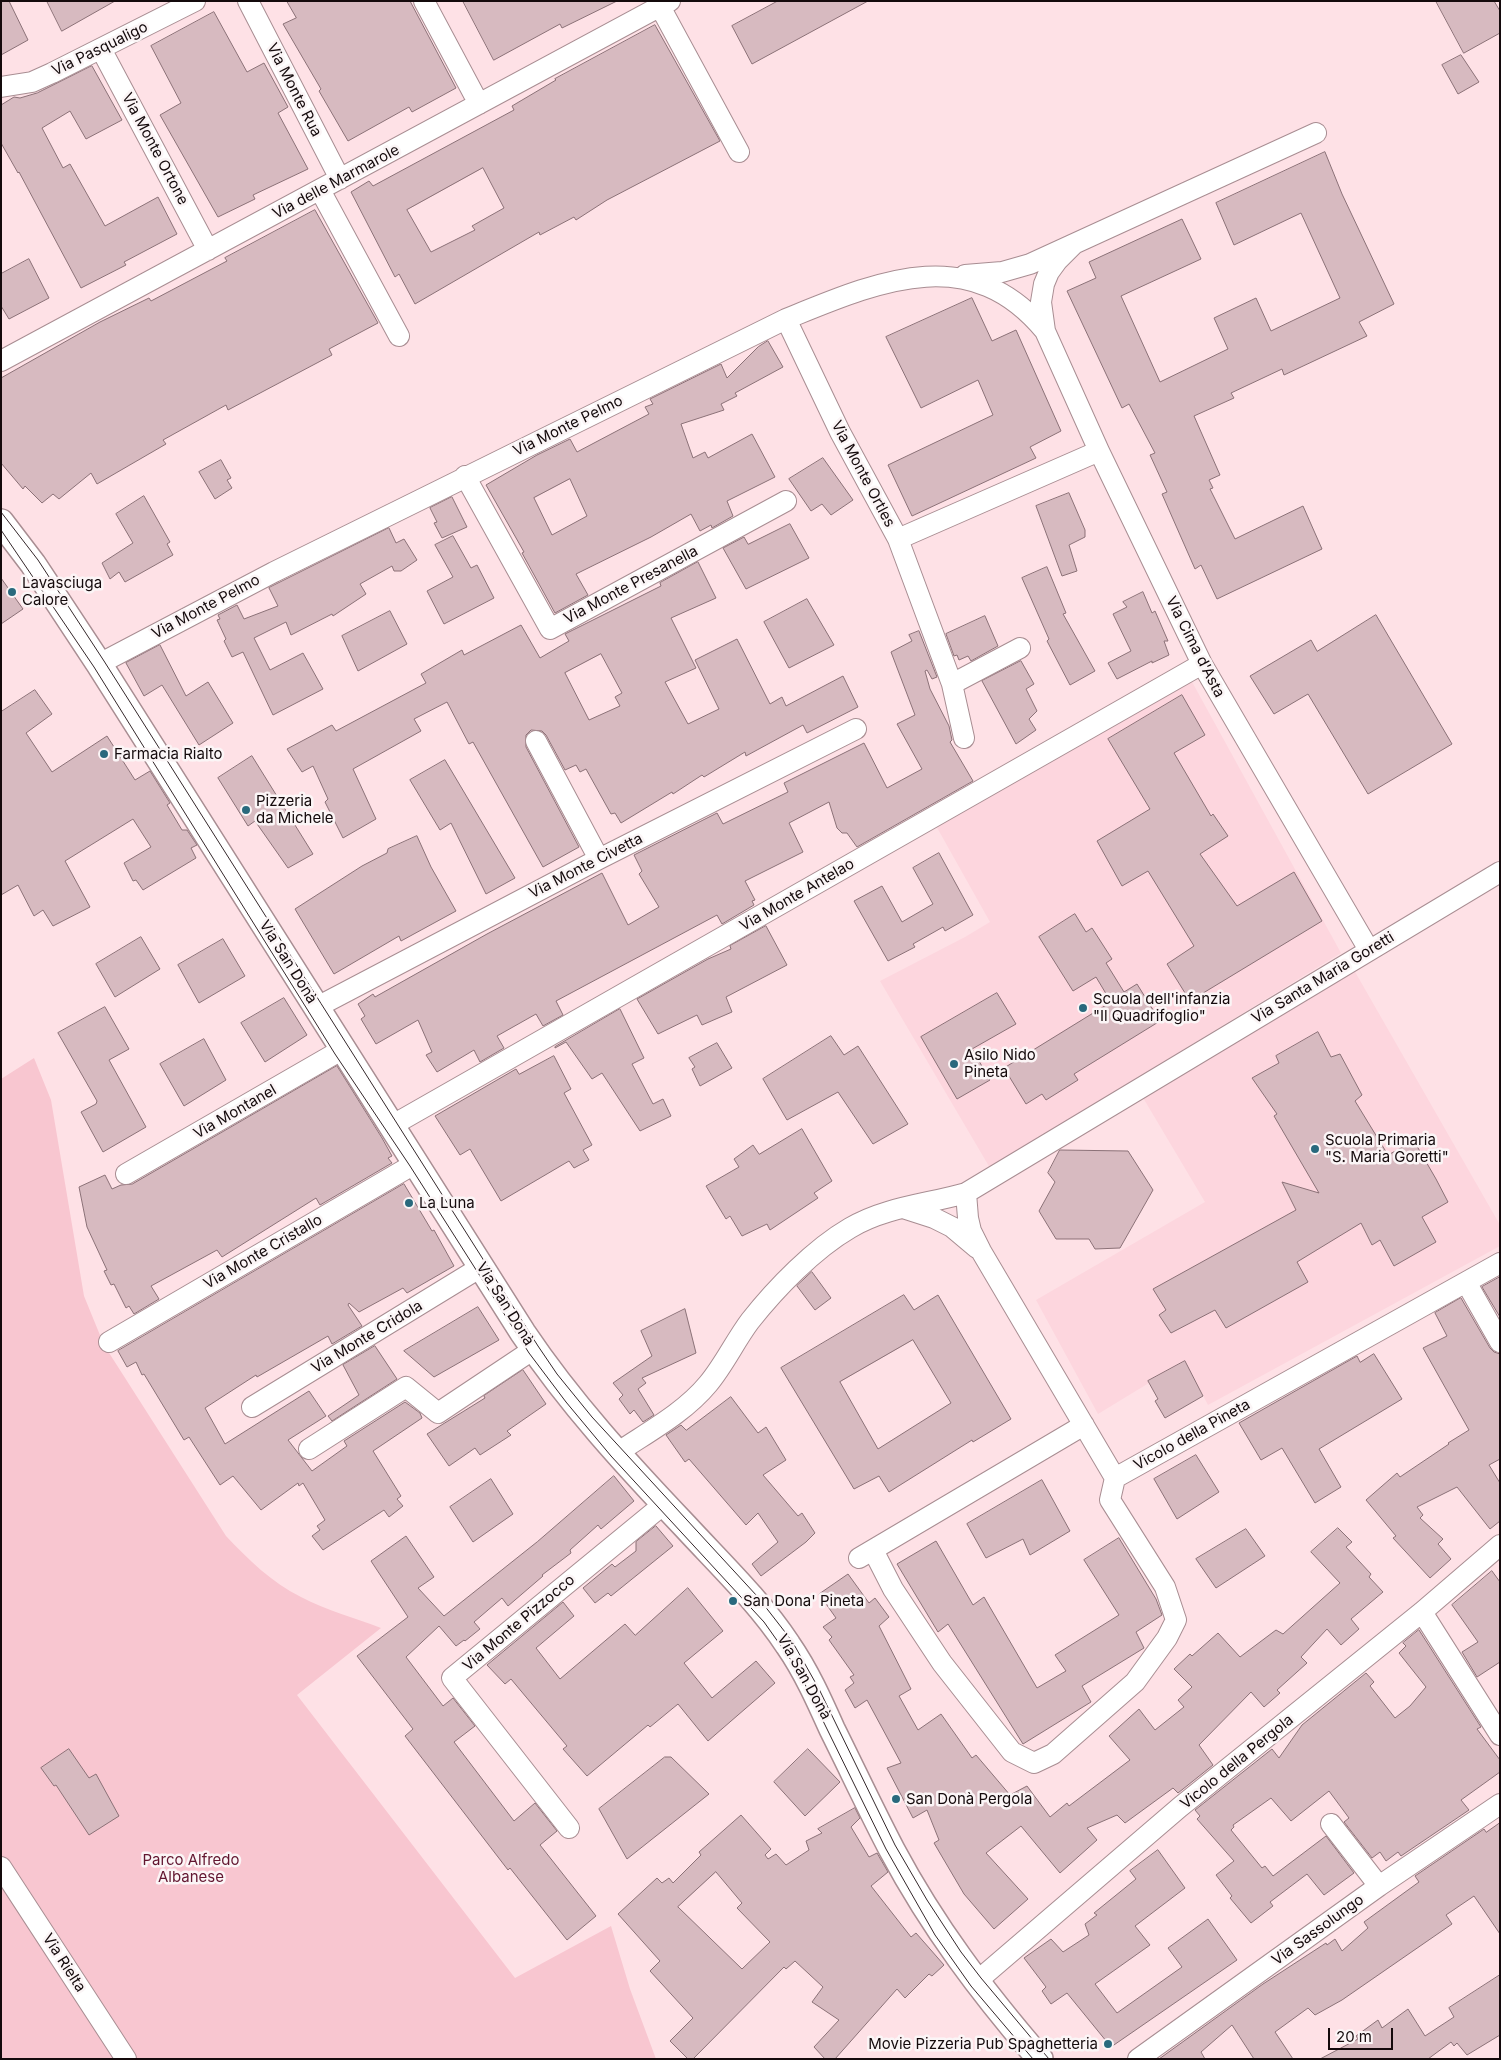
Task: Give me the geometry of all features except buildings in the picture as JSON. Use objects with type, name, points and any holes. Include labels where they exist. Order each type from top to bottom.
[{"type":"street","name":"Via Pasqualigo","points":[[1,87],[32,82],[196,1]]},
{"type":"street","name":"Via Monte Rua","points":[[248,1],[340,179]]},
{"type":"street","points":[[424,1],[478,104]]},
{"type":"street","name":"Via delle Marmarole","points":[[1,361],[320,190],[662,3]]},
{"type":"street","points":[[662,3],[739,152]]},
{"type":"street","name":"Via Monte Ortone","points":[[101,49],[208,250]]},
{"type":"street","points":[[955,276],[1011,269],[1030,264],[1316,133]]},
{"type":"street","points":[[320,190],[400,336]]},
{"type":"street","points":[[1045,331],[1041,302],[1044,284],[1053,266],[1073,245]]},
{"type":"street","name":"Via Monte Pelmo","points":[[99,664],[274,572],[465,476],[786,319],[837,298],[892,282],[924,276],[955,276],[980,282],[1002,292],[1021,306],[1045,331]]},
{"type":"street","name":"Via Monte Ortles","points":[[786,319],[840,432],[898,539],[1099,451]]},
{"type":"street","name":"Via Cima d'Asta","points":[[1045,331],[1099,451],[1202,664],[1369,950]]},
{"type":"street","name":"Via Monte Presanella","points":[[465,476],[550,629],[786,501]]},
{"type":"street","name":"Via San Donà","points":[[1,522],[33,564],[99,664],[534,1350],[570,1399],[617,1453],[753,1600],[788,1645],[814,1691],[903,1869],[950,1946],[976,1982],[1040,2059]]},
{"type":"street","points":[[898,539],[952,684],[964,738]]},
{"type":"street","points":[[952,684],[1020,648]]},
{"type":"street","name":"Via Monte Antelao","points":[[391,1126],[1202,664]]},
{"type":"street","name":"Via Monte Civetta","points":[[316,1007],[599,859],[856,728]]},
{"type":"street","points":[[536,741],[599,859]]},
{"type":"street","name":"Via Santa Maria Goretti","points":[[966,1193],[1500,872]]},
{"type":"street","name":"Via Montanel","points":[[126,1174],[342,1049]]},
{"type":"street","name":"Via Monte Cristallo","points":[[109,1342],[416,1163]]},
{"type":"street","points":[[617,1453],[674,1415],[708,1385],[751,1320],[791,1276],[812,1257],[852,1227],[902,1208],[966,1193],[971,1231],[1115,1478],[1110,1500],[1165,1587],[1176,1620],[1167,1638],[1136,1682],[1053,1754],[1034,1763],[1012,1752],[942,1663],[893,1588],[866,1554],[1084,1425]]},
{"type":"street","points":[[902,1208],[934,1218],[952,1227],[981,1251]]},
{"type":"street","name":"Vicolo della Pineta","points":[[1115,1478],[1500,1264]]},
{"type":"street","name":"Via Monte Cridola","points":[[252,1407],[481,1267]]},
{"type":"street","points":[[1466,1282],[1500,1342]]},
{"type":"street","points":[[309,1449],[406,1387],[438,1413],[534,1350]]},
{"type":"street","name":"Via Monte Pizzocco","points":[[569,1828],[452,1678],[664,1504]]},
{"type":"street","name":"Vicolo della Pergola","points":[[976,1982],[1180,1808],[1422,1612],[1500,1545]]},
{"type":"street","points":[[1422,1612],[1500,1735]]},
{"type":"street","name":"Via Sassolungo","points":[[1138,2059],[1379,1886],[1500,1804]]},
{"type":"street","points":[[1331,1824],[1379,1886]]},
{"type":"street","name":"Via Rielta","points":[[1,1867],[126,2059]]},
{"type":"shaded area","points":[[1191,680],[1341,953],[990,1168],[880,981],[990,922],[935,824]]},
{"type":"shaded area","name":"Scuola Primaria \"S. Maria Goretti\"","points":[[1354,970],[1500,1225],[1500,1246],[1208,1405],[1185,1361],[1098,1414],[1036,1300],[1205,1202],[1142,1096]]},
{"type":"green space","name":"Parco Alfredo Albanese","points":[[34,1058],[51,1100],[84,1296],[104,1345],[226,1536],[234,1545],[261,1570],[290,1591],[320,1606],[381,1628],[297,1695],[515,1978],[611,1926],[630,1989],[656,2059],[1,2059],[1,1079]]},
{"type":"tram line","points":[[1,512],[38,560],[104,661],[538,1346],[557,1374],[592,1417],[757,1596],[792,1641],[819,1689],[895,1845],[927,1900],[961,1952],[1049,2059]]},
{"type":"tram line","points":[[1,530],[94,667],[335,1054],[410,1166],[529,1353],[566,1402],[611,1456],[764,1622],[798,1670],[886,1849],[935,1935],[971,1986],[1033,2059]]},
{"type":"place","name":"Lavasciuga Calore","points":[[12,592]]},
{"type":"place","name":"Farmacia Rialto","points":[[104,754]]},
{"type":"place","name":"Pizzeria da Michele","points":[[246,810]]},
{"type":"place","name":"Scuola dell'infanzia \"Il Quadrifoglio\"","points":[[1083,1008]]},
{"type":"place","name":"Asilo Nido Pineta","points":[[954,1064]]},
{"type":"place","name":"Scuola Primaria \"S. Maria Goretti\"","points":[[1315,1149]]},
{"type":"place","name":"La Luna","points":[[409,1203]]},
{"type":"place","name":"San Dona' Pineta","points":[[733,1601]]},
{"type":"place","name":"San Donà Pergola","points":[[896,1799]]},
{"type":"place","name":"Movie Pizzeria Pub Spaghetteria","points":[[1108,2044]]}]
